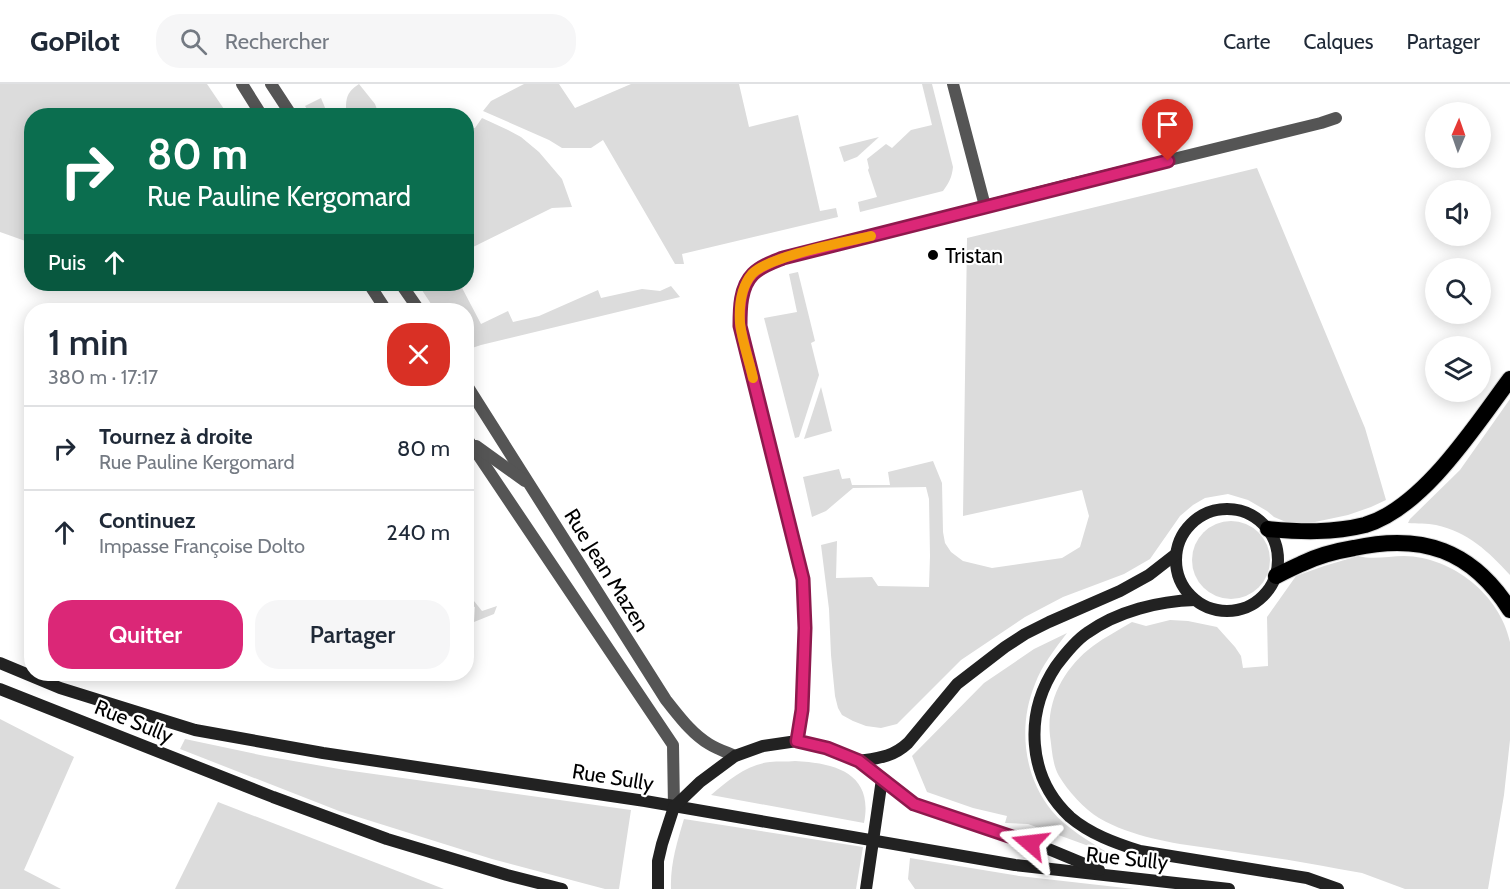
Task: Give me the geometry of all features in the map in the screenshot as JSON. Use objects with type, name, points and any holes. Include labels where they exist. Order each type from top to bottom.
[{"type":"highway","points":[[1268,529],[1303,532],[1345,529],[1384,517],[1428,484],[1510,379]]},
{"type":"highway","points":[[1276,576],[1301,564],[1343,550],[1389,542],[1410,543],[1442,550],[1472,566],[1497,591],[1510,610]]},
{"type":"main road","points":[[1234,509],[1247,512],[1259,519],[1268,529],[1275,540],[1279,564],[1269,590],[1258,601],[1245,608],[1231,611],[1212,609],[1195,600],[1186,591],[1176,567],[1176,555],[1179,541],[1195,519],[1207,512],[1234,509]]},
{"type":"main road","points":[[859,761],[882,758],[899,752],[957,684],[1025,634],[1120,591],[1149,575],[1176,555]]},
{"type":"main road","points":[[1195,600],[1177,600],[1132,611],[1087,633],[1064,655],[1044,689],[1034,726],[1037,757],[1048,789],[1071,817],[1087,829],[1120,845],[1140,851],[1307,878],[1338,889]]},
{"type":"main road","name":"Rue Sully","points":[[0,663],[24,673]]},
{"type":"main road","name":"Rue Sully","points":[[43,681],[195,730],[323,753],[645,801],[1016,865],[1229,889]]},
{"type":"main road","name":"Rue Sully","points":[[0,689],[262,793],[387,839],[561,889]]},
{"type":"main road","points":[[658,889],[658,861],[674,807],[700,782],[735,756],[763,746],[797,741],[827,748],[859,761],[914,804],[1046,848],[1111,876]]},
{"type":"main road","points":[[867,889],[882,779]]},
{"type":"street","points":[[242,84],[257,108]]},
{"type":"street","points":[[271,84],[287,108]]},
{"type":"street","points":[[953,84],[986,206]]},
{"type":"street","points":[[797,741],[802,710],[805,628],[803,579],[740,326],[740,306],[745,288],[753,274],[767,264],[783,258],[1336,118]]},
{"type":"street","name":"Rue Jean Mazen","points":[[474,397],[666,700],[696,734],[709,744],[735,756]]},
{"type":"street","points":[[474,443],[531,486]]},
{"type":"street","name":"Rue Jean Mazen","points":[[474,448],[673,745],[674,807]]},
{"type":"shaded area","points":[[0,84],[207,84],[223,108],[24,108],[24,241],[0,232]]},
{"type":"shaded area","points":[[359,84],[376,108],[346,108],[347,97]]},
{"type":"shaded area","points":[[524,84],[559,84],[575,108],[631,84],[739,84],[749,127],[798,115],[820,211],[836,208],[838,217],[682,254],[684,264],[675,264],[603,140],[591,148],[562,148],[483,111],[491,101]]},
{"type":"shaded area","points":[[922,84],[932,84],[953,167],[949,183],[943,191],[860,212],[858,202],[877,197],[868,170],[867,159],[886,144],[892,148],[911,130],[932,125]]},
{"type":"shaded area","points":[[321,98],[325,108],[306,108],[305,106]]},
{"type":"shaded area","points":[[482,118],[521,137],[539,152],[562,179],[572,207],[552,208],[474,247],[475,128]]},
{"type":"shaded area","points":[[879,137],[857,157],[844,162],[839,147]]},
{"type":"shaded area","points":[[1257,168],[1365,428],[1386,500],[1348,515],[1301,523],[1286,522],[1248,500],[1228,494],[1205,498],[1180,516],[1150,559],[1124,574],[1063,597],[1025,617],[961,660],[897,724],[881,728],[866,726],[842,715],[835,696],[829,609],[821,545],[837,541],[836,578],[872,577],[878,586],[929,587],[929,499],[926,487],[853,488],[826,511],[812,517],[803,477],[839,469],[842,479],[850,478],[852,485],[890,485],[888,472],[933,461],[942,483],[945,543],[951,552],[963,561],[992,568],[1062,558],[1080,547],[1089,516],[1082,490],[963,516],[967,238]]},
{"type":"shaded area","points":[[798,272],[815,341],[811,343],[819,375],[799,437],[795,438],[764,318],[797,312],[789,274]]},
{"type":"shaded area","points":[[671,286],[680,297],[474,347],[474,311],[481,324],[508,311],[513,322],[539,316],[598,290],[601,298],[642,289],[660,291]]},
{"type":"shaded area","points":[[423,291],[464,291],[470,303],[430,303]]},
{"type":"shaded area","points":[[821,387],[832,431],[804,439]]},
{"type":"shaded area","points":[[1510,399],[1510,575],[1494,558],[1468,538],[1436,525],[1408,523],[1460,470]]},
{"type":"shaded area","points":[[1231,521],[1246,524],[1259,532],[1267,545],[1270,560],[1267,575],[1259,588],[1246,596],[1231,599],[1216,596],[1203,588],[1195,575],[1192,560],[1195,545],[1203,532],[1216,524]]},
{"type":"shaded area","points":[[1358,556],[1375,558],[1404,556],[1440,563],[1472,582],[1485,594],[1505,625],[1510,642],[1510,740],[1504,795],[1488,889],[1405,889],[1362,873],[1152,838],[1125,830],[1099,818],[1072,794],[1059,776],[1054,761],[1050,736],[1051,710],[1054,697],[1066,674],[1083,654],[1132,622],[1146,626],[1170,620],[1188,621],[1217,627],[1241,656],[1243,668],[1268,666],[1267,617],[1296,576]]},
{"type":"shaded area","points":[[474,601],[482,611],[497,606],[494,614],[474,622]]},
{"type":"shaded area","points":[[1067,633],[1053,651],[1035,684],[1026,716],[1026,750],[1035,782],[1052,811],[1071,829],[1108,853],[1028,824],[1005,823],[1007,816],[973,808],[927,792],[912,756],[984,683],[1034,649]]},
{"type":"shaded area","points":[[0,719],[74,757],[24,870],[61,889],[0,889]]},
{"type":"shaded area","points":[[185,739],[345,770],[631,810],[619,889],[605,889],[492,859],[339,811],[180,749]]},
{"type":"shaded area","points":[[795,761],[824,764],[837,768],[857,782],[863,792],[866,806],[864,823],[711,795],[746,769],[762,763]]},
{"type":"shaded area","points":[[218,802],[444,889],[175,889]]},
{"type":"shaded area","points":[[684,819],[863,847],[856,889],[671,889],[673,862]]},
{"type":"shaded area","points":[[910,858],[1019,876],[1134,889],[915,889],[908,879]]},
{"type":"slow traffic","points":[[753,378],[740,326],[740,306],[745,288],[753,274],[767,264],[783,258],[871,236]]},
{"type":"place","name":"Tristan","points":[[933,255]]},
{"type":"route","points":[[1030,843],[914,804],[859,761],[827,748],[797,741],[802,710],[805,628],[803,579],[740,326],[740,306],[745,288],[753,274],[767,264],[783,258],[1168,161]]}]
